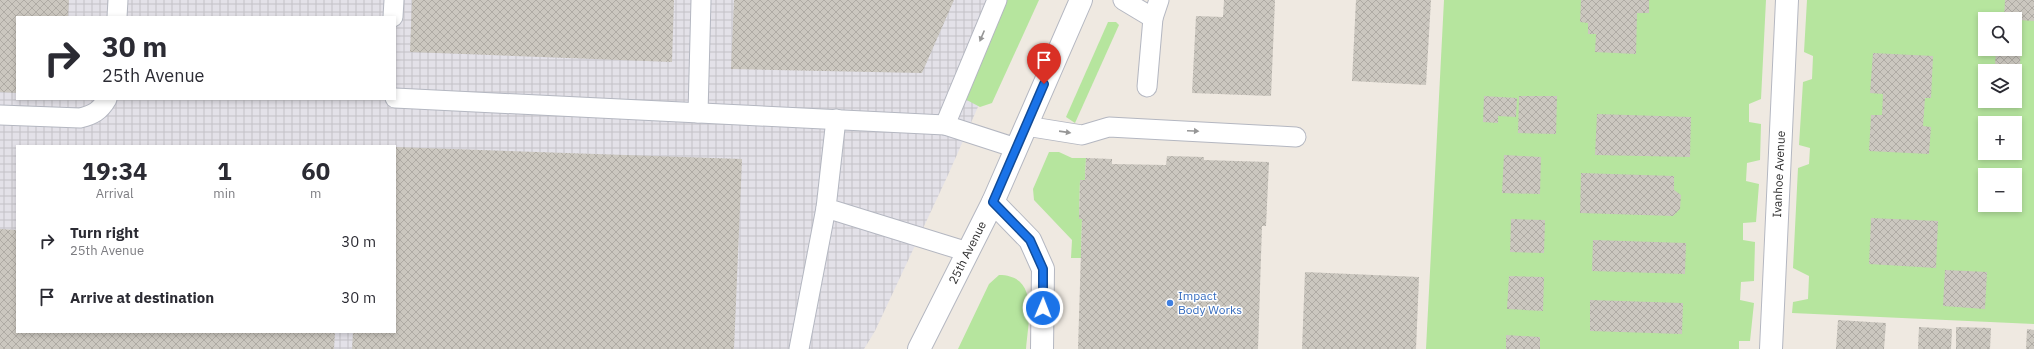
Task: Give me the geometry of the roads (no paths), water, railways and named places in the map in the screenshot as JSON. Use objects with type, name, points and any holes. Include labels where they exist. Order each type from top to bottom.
[{"type":"street","name":"25th Avenue","points":[[920,349],[993,202],[1081,0]]},
{"type":"street","name":"Ivanhoe Avenue","points":[[1771,349],[1787,0]]},
{"type":"street","points":[[993,202],[1030,240],[1043,269],[1042,349]]},
{"type":"lane","points":[[117,16],[118,0]]},
{"type":"lane","points":[[393,16],[394,0]]},
{"type":"lane","points":[[698,113],[701,0]]},
{"type":"lane","points":[[945,125],[997,0]]},
{"type":"lane","points":[[1123,0],[1153,18]]},
{"type":"lane","points":[[1147,87],[1153,18],[1159,0]]},
{"type":"lane","points":[[396,98],[945,125],[1016,148]]},
{"type":"lane","points":[[0,115],[80,118],[92,115],[102,107],[106,100]]},
{"type":"lane","points":[[799,349],[826,208],[836,119]]},
{"type":"lane","points":[[1026,126],[1082,135],[1108,127],[1296,137]]},
{"type":"lane","points":[[826,208],[968,252]]},
{"type":"place","name":"Impact Body Works","points":[[1170,303]]}]
